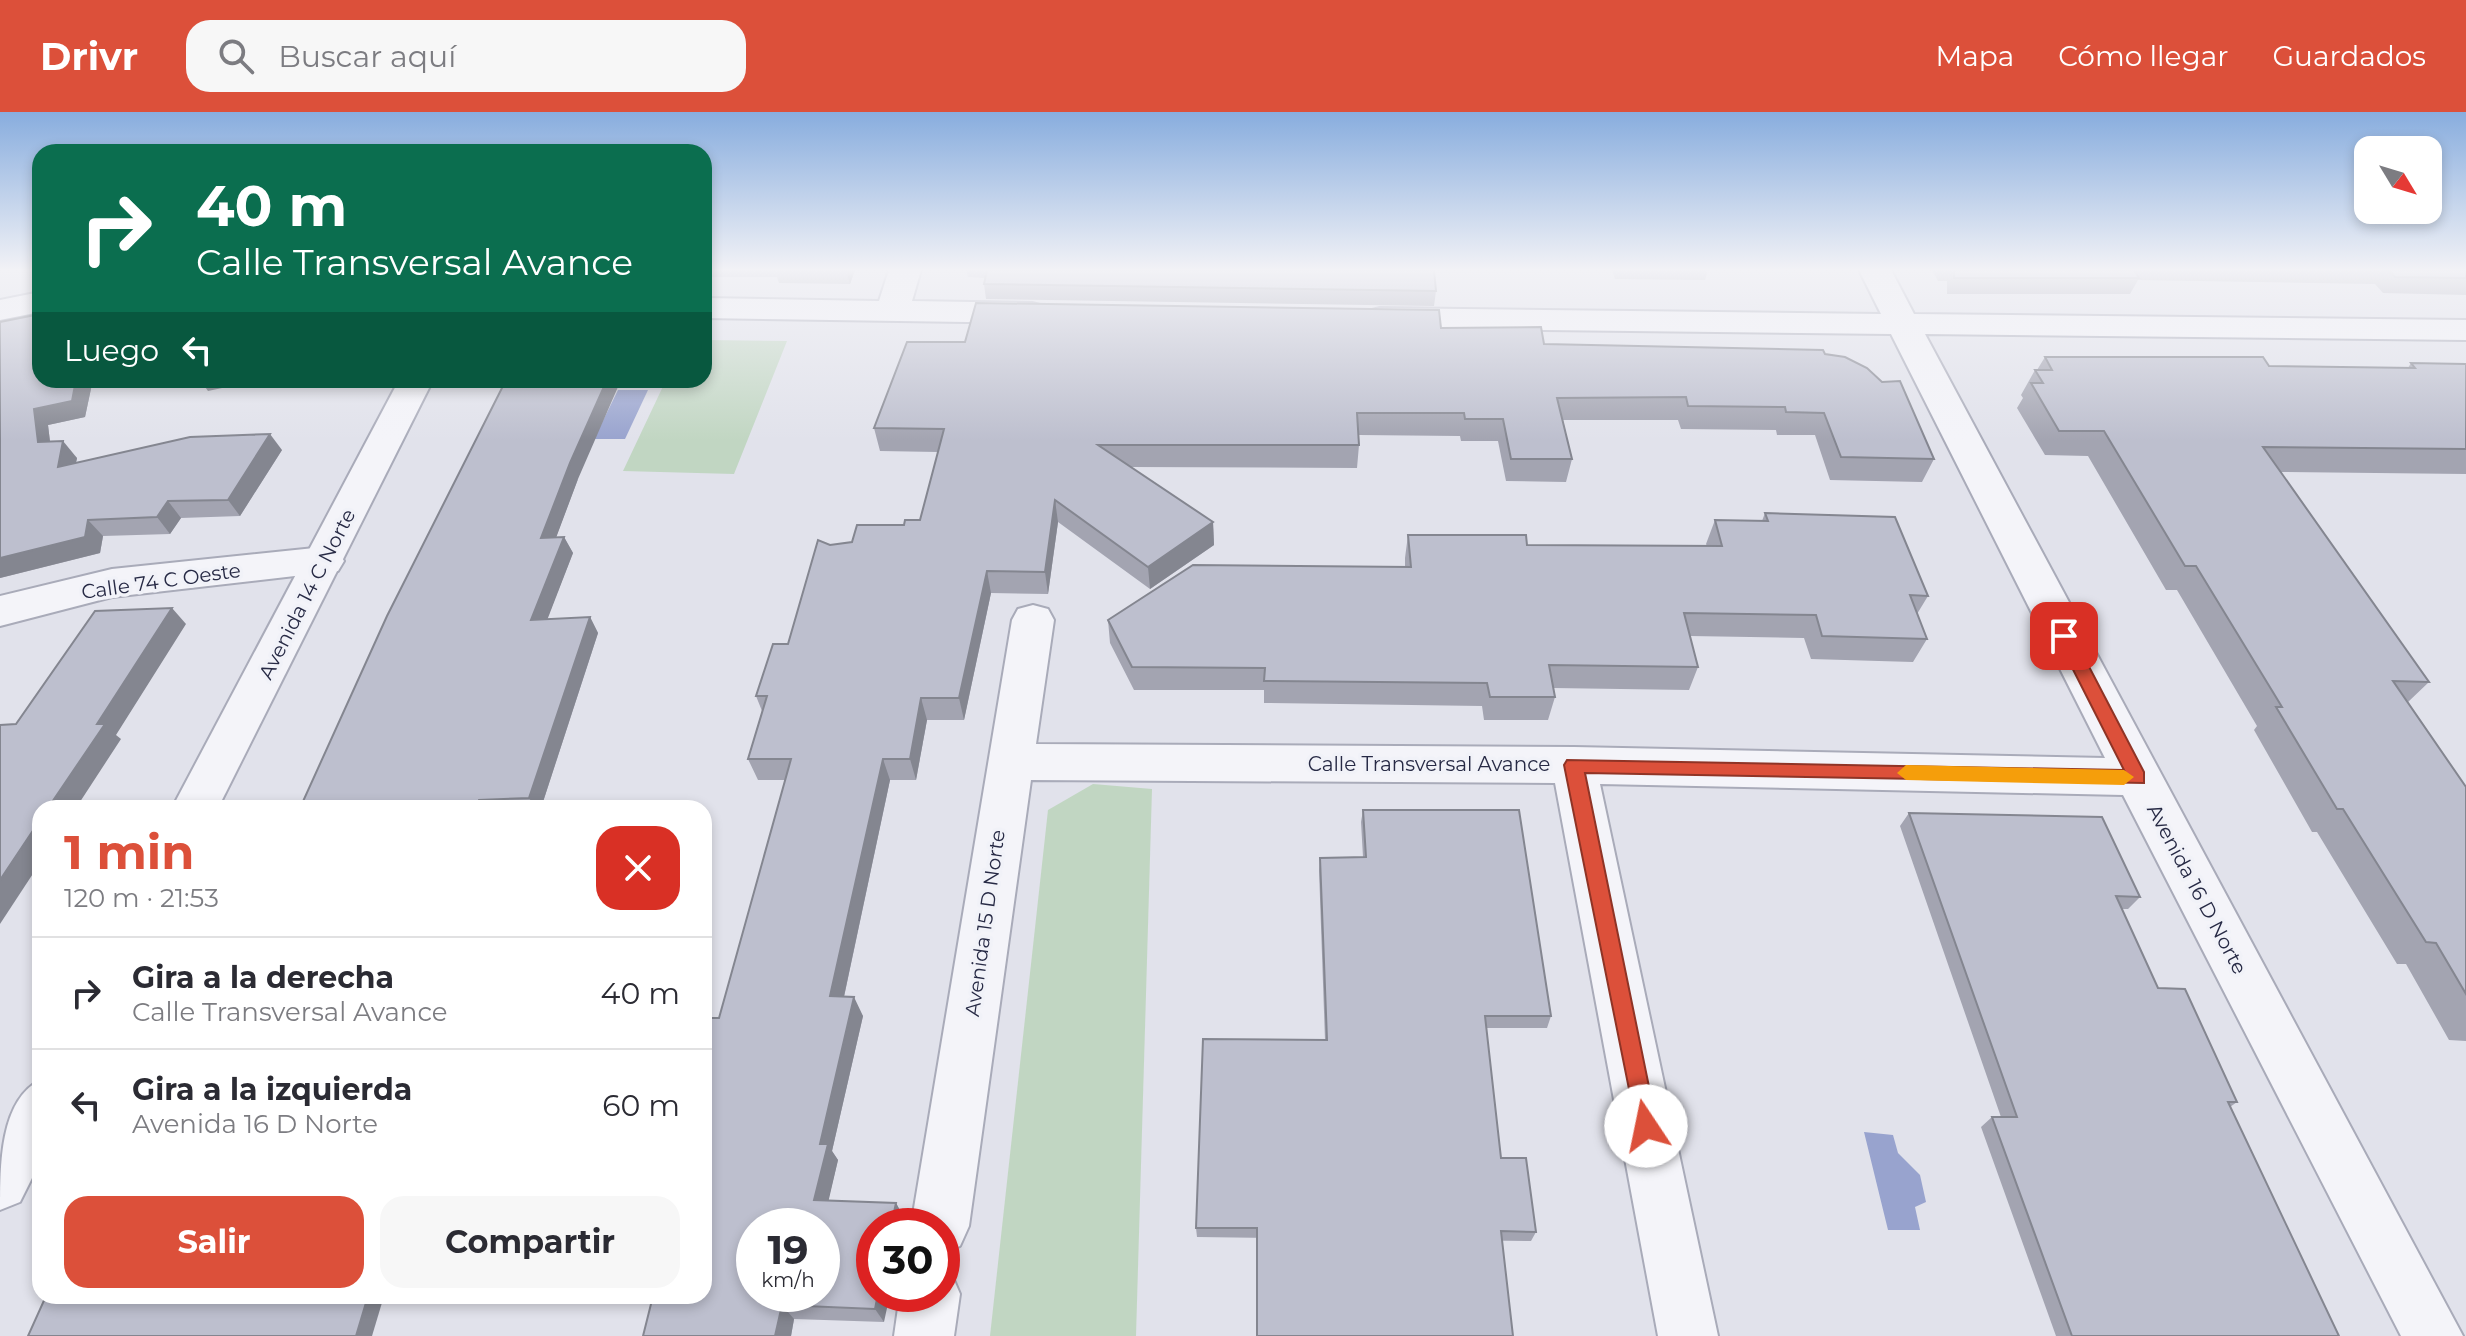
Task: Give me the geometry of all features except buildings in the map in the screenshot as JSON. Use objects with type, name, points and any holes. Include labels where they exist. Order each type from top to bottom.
[{"type":"street","name":"Avenida 16 D Norte","points":[[1905,327],[2137,777],[2433,1336]]},
{"type":"street","points":[[2061,327],[2466,330]]},
{"type":"street","name":"Avenida 14 C Norte","points":[[199,800],[412,388]]},
{"type":"street","name":"Calle 74 C Oeste","points":[[0,611],[112,583],[324,561]]},
{"type":"street","name":"Avenida 15 D Norte","points":[[943,1208],[1033,620]]},
{"type":"street","name":"Calle Transversal Avance","points":[[1009,762],[1574,765],[2137,777]]},
{"type":"street","points":[[1574,765],[1688,1336]]},
{"type":"street","points":[[0,1182],[32,1121]]},
{"type":"street","points":[[924,1336],[927,1312]]},
{"type":"green space","points":[[712,340],[787,341],[734,474],[623,471],[662,388],[712,388]]},
{"type":"green space","points":[[1093,784],[1152,789],[1136,1336],[990,1336],[1048,810]]},
{"type":"water","points":[[618,390],[648,390],[625,439],[594,439]]},
{"type":"water","points":[[1864,1132],[1893,1135],[1898,1153],[1920,1175],[1926,1202],[1915,1207],[1920,1230],[1888,1230]]},
{"type":"slow traffic","points":[[1906,773],[2124,777]]},
{"type":"route","points":[[1646,1126],[1574,765],[2137,777],[2064,636]]}]
